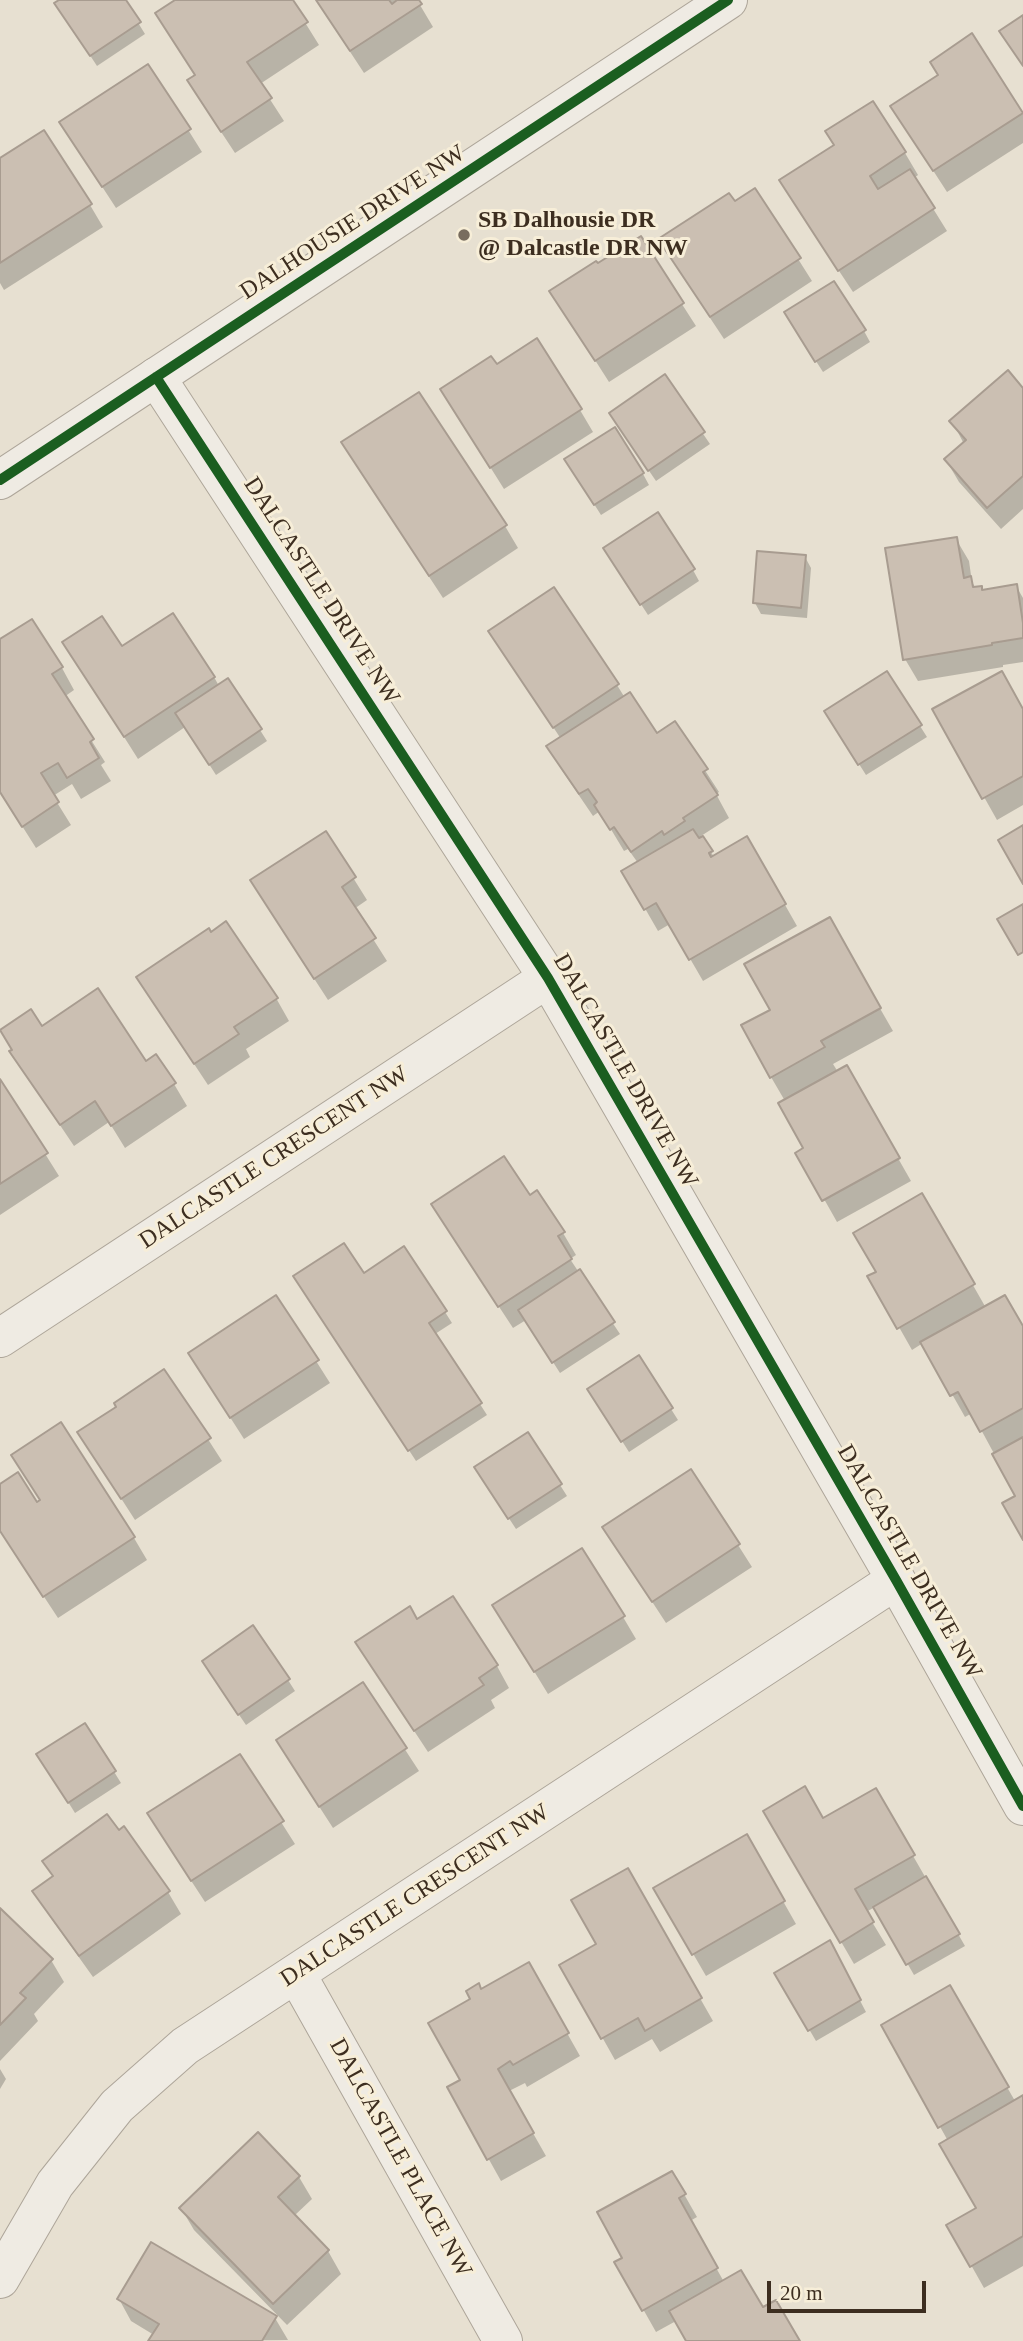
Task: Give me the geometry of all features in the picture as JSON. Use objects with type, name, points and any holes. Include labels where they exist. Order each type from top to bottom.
[{"type":"street","name":"DALHOUSIE DRIVE NW","points":[[0,480],[728,0]]},
{"type":"street","name":"DALCASTLE DRIVE NW","points":[[156,377],[548,978],[896,1580],[1023,1806]]},
{"type":"street","name":"DALCASTLE CRESCENT NW","points":[[0,1338],[548,978]]},
{"type":"street","name":"DALCASTLE CRESCENT NW","points":[[0,2279],[55,2184],[117,2106],[185,2046],[896,1580]]},
{"type":"street","name":"DALCASTLE PLACE NW","points":[[297,1975],[503,2341]]},
{"type":"building","points":[[59,0],[126,0],[141,22],[90,56],[54,3]]},
{"type":"building","points":[[175,0],[293,0],[308,22],[247,62],[272,98],[221,132],[187,80],[195,75],[155,13]]},
{"type":"building","points":[[316,0],[389,0],[392,4],[397,0],[419,0],[422,4],[350,51]]},
{"type":"building","points":[[1023,15],[1023,66],[999,31]]},
{"type":"building","points":[[972,33],[1023,113],[933,171],[890,106],[938,75],[930,62]]},
{"type":"building","points":[[148,64],[191,129],[102,187],[59,122]]},
{"type":"building","points":[[873,101],[906,152],[870,176],[878,189],[910,169],[935,208],[838,271],[779,180],[834,145],[825,131]]},
{"type":"building","points":[[44,130],[92,204],[0,263],[0,158]]},
{"type":"building","points":[[755,188],[801,258],[710,317],[658,239],[729,193],[735,201]]},
{"type":"building","points":[[641,236],[684,303],[595,361],[549,291]]},
{"type":"building","points":[[834,281],[866,330],[815,362],[784,312]]},
{"type":"building","points":[[537,338],[582,409],[490,468],[440,389],[491,356],[497,364]]},
{"type":"building","points":[[1008,370],[1023,388],[1023,476],[987,508],[944,459],[966,440],[949,421]]},
{"type":"building","points":[[665,374],[705,432],[648,471],[609,413]]},
{"type":"building","points":[[419,392],[507,525],[429,576],[341,442]]},
{"type":"building","points":[[615,427],[644,473],[594,505],[564,459]]},
{"type":"building","points":[[658,512],[695,569],[640,605],[603,548]]},
{"type":"building","points":[[957,537],[964,578],[971,576],[973,587],[982,586],[982,590],[1017,584],[1023,638],[903,660],[885,548]]},
{"type":"building","points":[[757,551],[806,555],[801,608],[753,603]]},
{"type":"building","points":[[554,587],[619,684],[553,728],[488,631]]},
{"type":"building","points":[[173,613],[215,677],[124,737],[62,642],[102,616],[122,646]]},
{"type":"building","points":[[32,619],[63,667],[52,674],[94,739],[90,742],[99,758],[67,778],[58,763],[41,773],[59,802],[22,827],[0,792],[0,639]]},
{"type":"building","points":[[887,671],[922,725],[858,765],[824,711]]},
{"type":"building","points":[[1002,671],[1023,709],[1023,776],[982,799],[932,709]]},
{"type":"building","points":[[228,678],[262,729],[209,765],[175,713]]},
{"type":"building","points":[[630,692],[657,733],[675,721],[708,769],[703,772],[718,795],[683,818],[685,821],[664,835],[662,831],[631,852],[614,827],[610,830],[594,805],[597,802],[588,789],[579,794],[546,746]]},
{"type":"building","points":[[1023,825],[1023,884],[998,840]]},
{"type":"building","points":[[693,829],[699,838],[703,836],[713,851],[709,853],[711,857],[747,836],[786,904],[689,960],[656,903],[644,910],[621,871]]},
{"type":"building","points":[[326,831],[356,877],[342,887],[376,938],[314,979],[250,880]]},
{"type":"building","points":[[1023,904],[1023,952],[1018,955],[997,919]]},
{"type":"building","points":[[830,917],[881,1008],[821,1041],[825,1047],[770,1078],[741,1025],[770,1010],[744,964]]},
{"type":"building","points":[[226,921],[278,998],[234,1027],[239,1034],[194,1064],[136,977],[209,928],[211,932]]},
{"type":"building","points":[[98,988],[146,1061],[156,1054],[176,1083],[111,1126],[95,1101],[60,1125],[9,1051],[12,1050],[0,1030],[31,1009],[42,1026]]},
{"type":"building","points":[[847,1065],[900,1158],[822,1201],[795,1153],[803,1148],[778,1103]]},
{"type":"building","points":[[0,1079],[48,1153],[0,1184]]},
{"type":"building","points":[[504,1156],[530,1195],[537,1190],[565,1232],[558,1236],[572,1259],[498,1307],[431,1204]]},
{"type":"building","points":[[922,1193],[975,1284],[897,1329],[867,1276],[876,1272],[853,1233]]},
{"type":"building","points":[[344,1243],[364,1273],[404,1246],[447,1311],[429,1323],[482,1403],[408,1451],[293,1276]]},
{"type":"building","points":[[580,1269],[615,1322],[552,1363],[518,1310]]},
{"type":"building","points":[[276,1295],[319,1360],[230,1418],[188,1353]]},
{"type":"building","points":[[1005,1295],[1023,1326],[1023,1408],[980,1432],[958,1392],[950,1396],[920,1342]]},
{"type":"building","points":[[639,1355],[673,1408],[621,1442],[587,1389]]},
{"type":"building","points":[[164,1369],[211,1438],[121,1499],[77,1432],[116,1407],[114,1403]]},
{"type":"building","points":[[61,1422],[135,1537],[43,1597],[0,1531],[0,1484],[18,1472],[37,1502],[40,1500],[11,1455]]},
{"type":"building","points":[[528,1432],[562,1484],[508,1519],[474,1467]]},
{"type":"building","points":[[1023,1437],[1023,1540],[1002,1503],[1015,1496],[992,1454]]},
{"type":"building","points":[[691,1469],[740,1544],[652,1602],[602,1527]]},
{"type":"building","points":[[582,1548],[625,1616],[534,1672],[492,1605]]},
{"type":"building","points":[[453,1596],[498,1665],[479,1678],[484,1685],[414,1731],[355,1642],[410,1606],[417,1619]]},
{"type":"building","points":[[253,1625],[290,1679],[238,1715],[202,1661]]},
{"type":"building","points":[[363,1682],[407,1748],[319,1807],[276,1740]]},
{"type":"building","points":[[85,1723],[116,1771],[68,1803],[36,1754]]},
{"type":"building","points":[[240,1754],[284,1821],[191,1881],[147,1813]]},
{"type":"building","points":[[805,1786],[823,1818],[876,1788],[915,1855],[855,1889],[874,1922],[840,1943],[763,1811]]},
{"type":"building","points":[[107,1814],[119,1830],[124,1826],[170,1891],[79,1956],[32,1891],[53,1876],[42,1861]]},
{"type":"building","points":[[747,1834],[785,1901],[692,1955],[653,1888]]},
{"type":"building","points":[[628,1868],[702,1998],[645,2031],[638,2018],[601,2039],[559,1965],[596,1944],[571,1900]]},
{"type":"building","points":[[926,1876],[960,1934],[906,1965],[873,1907]]},
{"type":"building","points":[[0,1908],[53,1959],[20,1993],[26,1998],[0,2025]]},
{"type":"building","points":[[830,1940],[861,2000],[808,2031],[774,1973]]},
{"type":"building","points":[[529,1962],[569,2033],[513,2065],[510,2061],[498,2069],[534,2133],[487,2160],[447,2087],[460,2080],[428,2023],[470,1999],[466,1991],[479,1983],[481,1989]]},
{"type":"building","points":[[950,1985],[1009,2087],[938,2128],[881,2025]]},
{"type":"building","points":[[1023,2095],[1023,2236],[970,2267],[946,2225],[976,2208],[939,2144]]},
{"type":"building","points":[[258,2132],[300,2176],[278,2197],[329,2250],[273,2304],[179,2208]]},
{"type":"building","points":[[672,2171],[686,2194],[679,2198],[718,2268],[642,2311],[614,2262],[622,2258],[597,2212]]},
{"type":"building","points":[[151,2242],[277,2316],[262,2341],[148,2341],[159,2324],[117,2299]]},
{"type":"building","points":[[741,2270],[763,2307],[776,2300],[800,2341],[686,2341],[669,2311]]},
{"type":"cycle path","points":[[0,480],[728,0]]},
{"type":"cycle path","points":[[156,377],[548,978],[896,1580],[1023,1806]]},
{"type":"place","name":"SB Dalhousie DR @ Dalcastle DR NW","points":[[464,235]]}]
